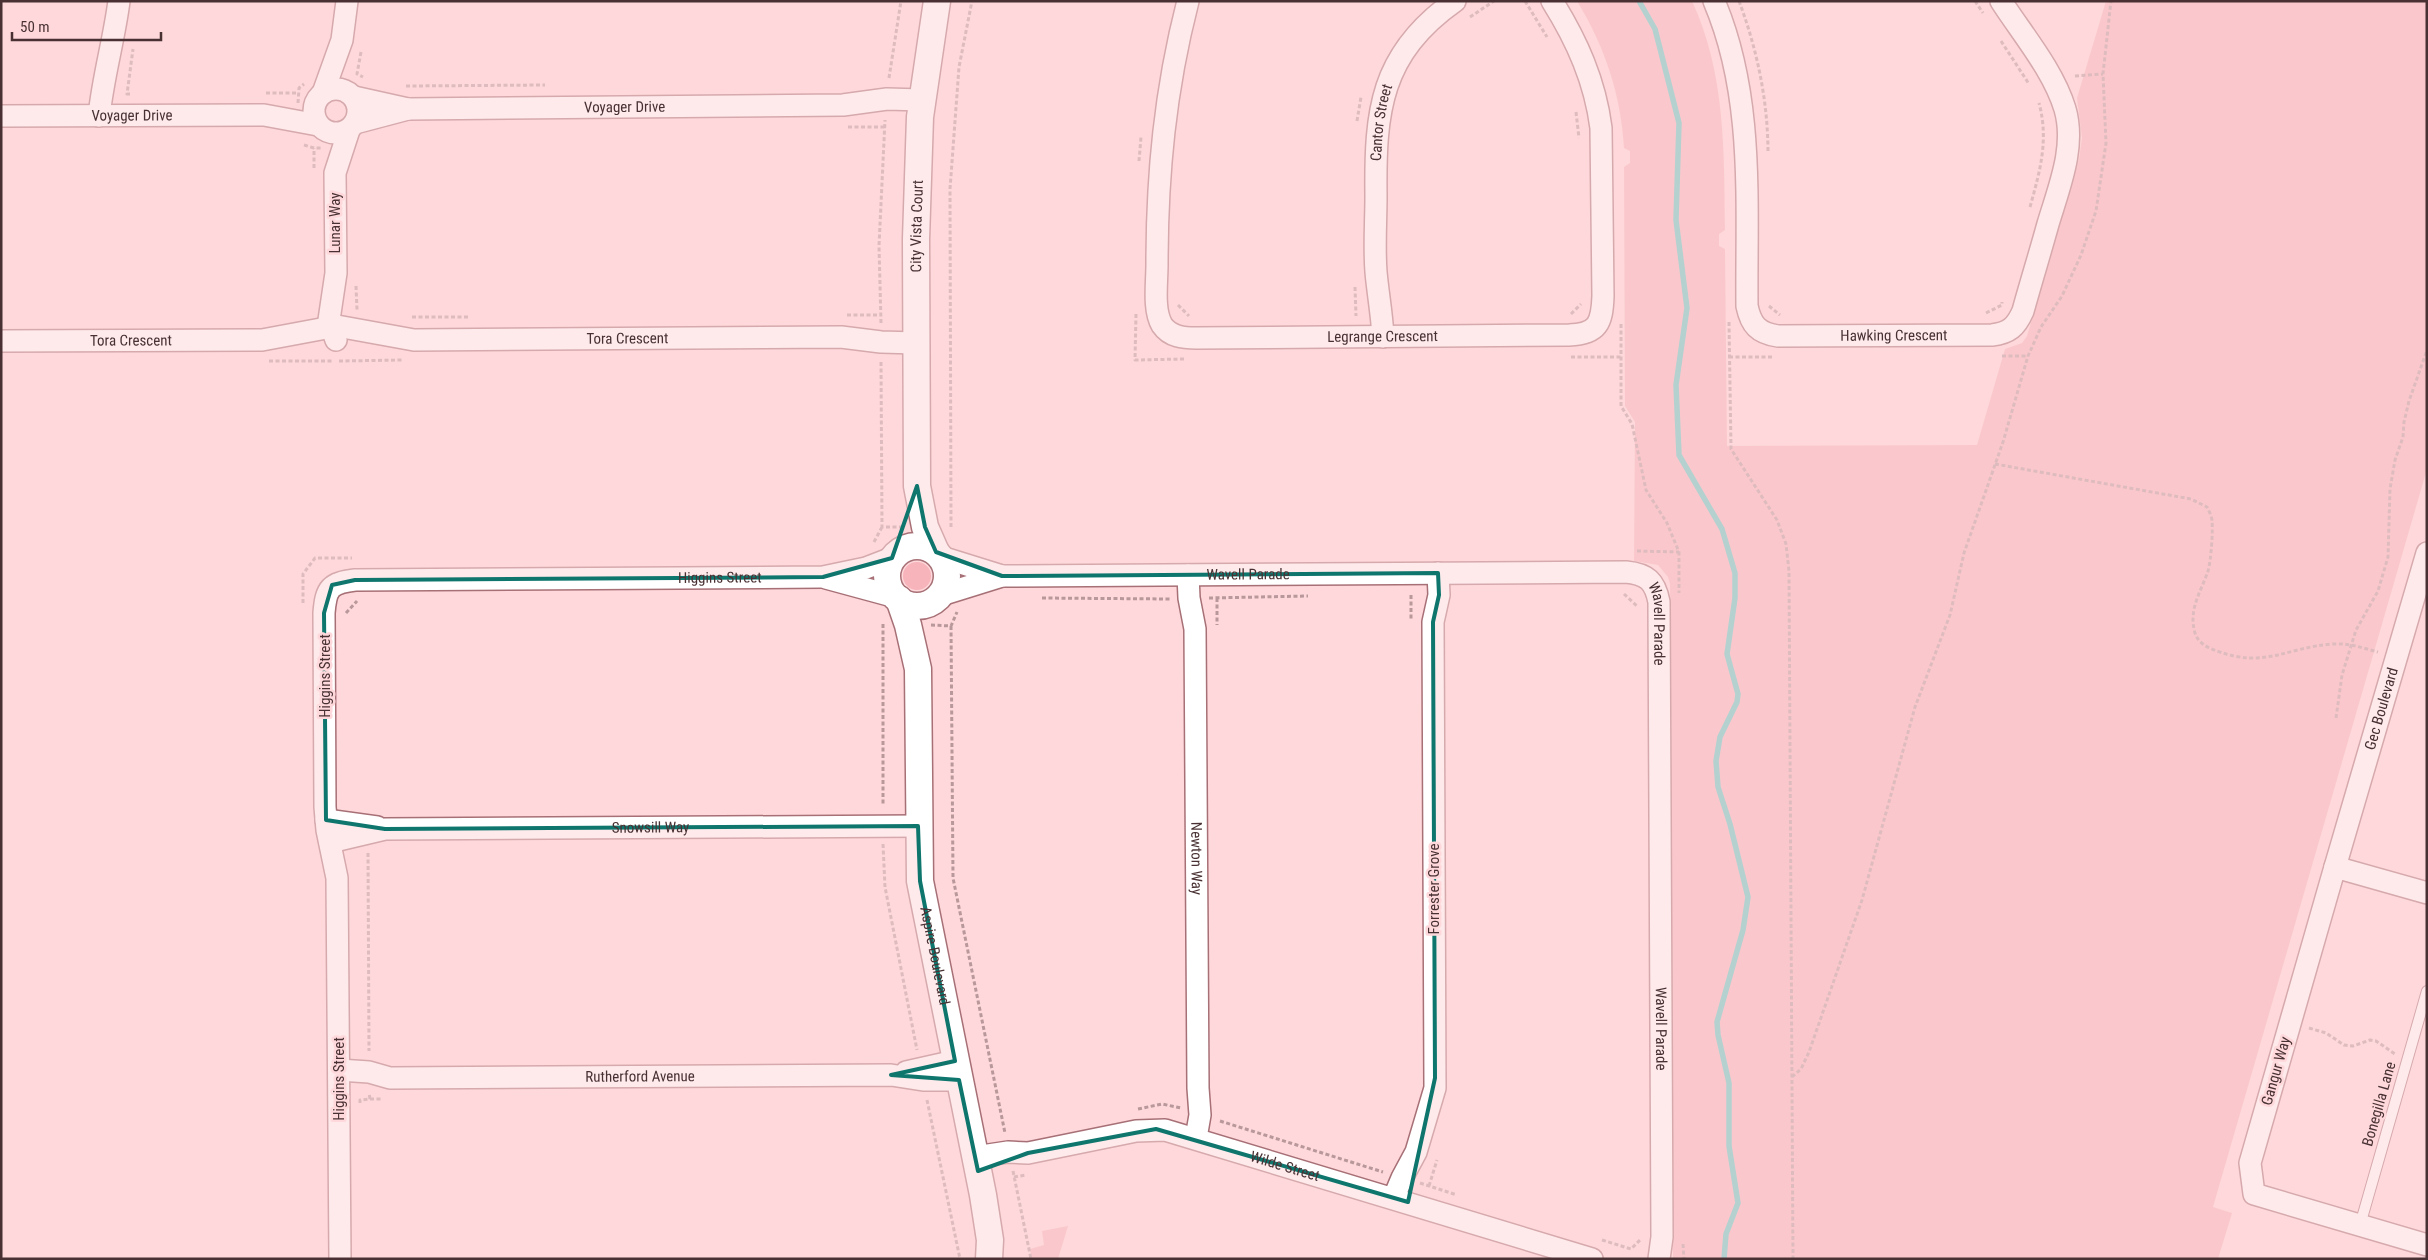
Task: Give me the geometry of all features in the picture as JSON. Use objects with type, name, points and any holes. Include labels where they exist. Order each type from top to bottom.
[{"type":"street","points":[[107,116],[101,94],[123,47],[119,1]]},
{"type":"street","points":[[342,40],[313,95],[313,112],[320,127],[336,133],[352,127],[358,110],[351,95],[342,40],[347,1]]},
{"type":"street","name":"City Vista Court","points":[[917,486],[916,189],[921,108],[937,1]]},
{"type":"street","name":"Legrange Crescent","points":[[1188,1],[1172,67],[1161,140],[1157,221],[1158,309],[1162,324],[1171,334],[1186,338],[1374,330],[1582,335],[1592,330],[1601,316],[1603,296],[1602,148],[1598,106],[1586,64],[1552,1]]},
{"type":"street","name":"Cantor Street","points":[[1374,330],[1376,149],[1381,101],[1393,72],[1415,36],[1434,17],[1455,1]]},
{"type":"street","name":"Hawking Crescent","points":[[1714,1],[1734,59],[1743,115],[1747,306],[1752,325],[1758,330],[1778,336],[1992,335],[2005,333],[2015,326],[2023,311],[2063,172],[2068,134],[2065,110],[2056,87],[2001,1]]},
{"type":"street","points":[[313,95],[336,88],[351,95]]},
{"type":"street","name":"Voyager Drive","points":[[264,114],[313,95]]},
{"type":"street","name":"Voyager Drive","points":[[351,95],[408,109],[843,105],[887,99],[921,108]]},
{"type":"street","name":"Voyager Drive","points":[[352,127],[408,109]]},
{"type":"street","name":"Voyager Drive","points":[[1,116],[264,114],[320,127]]},
{"type":"street","name":"Lunar Way","points":[[320,127],[335,173],[336,273],[343,321],[336,331]]},
{"type":"street","name":"Lunar Way","points":[[335,173],[352,127]]},
{"type":"street","name":"Tora Crescent","points":[[1,341],[262,340],[302,346],[336,331],[381,347],[414,340],[842,337],[881,331],[916,336]]},
{"type":"street","points":[[917,486],[925,527],[946,566],[948,576],[939,597],[928,604],[918,606],[897,598],[891,591],[887,574],[887,553],[917,486]]},
{"type":"street","points":[[887,553],[920,545],[939,554]]},
{"type":"street","name":"Gec Boulevard","points":[[2335,866],[2426,551]]},
{"type":"street","name":"Higgins Street","points":[[340,1259],[338,878],[326,820],[324,614],[326,595],[332,585],[337,582],[365,580],[823,577],[866,568],[887,553]]},
{"type":"street","name":"Wavell Parade","points":[[939,554],[1002,576]]},
{"type":"street","name":"Wavell Parade","points":[[939,597],[1002,576],[1626,572],[1650,579],[1656,588],[1659,612],[1662,1228],[1662,1248],[1659,1259]]},
{"type":"street","name":"Forrester Grove","points":[[1401,1200],[1414,1181],[1416,1152],[1433,1095],[1435,1078],[1433,622],[1439,595],[1431,573]]},
{"type":"street","name":"Newton Way","points":[[1187,1135],[1200,1115],[1198,1088],[1195,629],[1201,598],[1195,575]]},
{"type":"street","name":"Higgins Street","points":[[823,577],[897,598]]},
{"type":"street","name":"Aspire Boulevard","points":[[918,669],[939,597]]},
{"type":"street","name":"Aspire Boulevard","points":[[897,598],[908,625],[918,669],[920,881],[993,1253]]},
{"type":"street","name":"Snowsill Way","points":[[326,820],[384,829]]},
{"type":"street","name":"Snowsill Way","points":[[330,842],[384,829],[918,826]]},
{"type":"street","points":[[2335,866],[2427,893]]},
{"type":"street","name":"Gangur Way","points":[[2335,866],[2250,1163],[2254,1194],[2427,1245]]},
{"type":"street","name":"Rutherford Avenue","points":[[339,1077],[369,1072],[390,1078],[892,1075],[923,1080],[957,1071]]},
{"type":"street","name":"Wilde Street","points":[[976,1164],[1015,1161],[1148,1129],[1187,1135],[1592,1259]]},
{"type":"lane","name":"Bonegilla Lane","points":[[2360,1225],[2427,992]]},
{"type":"path","points":[[1466,20],[1494,1]]},
{"type":"path","points":[[1525,1],[1551,43]]},
{"type":"path","points":[[1975,1],[1987,19]]},
{"type":"path","points":[[1792,1078],[1801,1069],[1809,1052],[1862,900],[1915,707],[1950,615],[1964,553],[1995,464],[2034,340],[2062,296],[2081,254],[2096,211],[2106,143],[2104,74],[2111,1]]},
{"type":"path","points":[[1997,35],[2032,89]]},
{"type":"path","points":[[123,47],[127,94],[136,94]]},
{"type":"path","points":[[362,47],[358,74],[369,81]]},
{"type":"path","points":[[402,86],[551,85]]},
{"type":"path","points":[[260,93],[313,95]]},
{"type":"path","points":[[2029,210],[2043,162],[2045,134],[2043,117],[2036,96]]},
{"type":"path","points":[[1574,106],[1580,144]]},
{"type":"path","points":[[356,282],[356,310],[363,314]]},
{"type":"path","points":[[1982,313],[1989,313],[2002,305],[2004,295]]},
{"type":"path","points":[[1581,296],[1581,305],[1569,316],[1569,357],[1621,357]]},
{"type":"path","points":[[1178,297],[1178,306],[1189,317],[1199,317]]},
{"type":"path","points":[[1769,306],[1781,315]]},
{"type":"path","points":[[1729,314],[1731,449],[1777,520],[1788,556],[1793,1259]]},
{"type":"path","points":[[842,316],[881,315]]},
{"type":"path","points":[[1346,316],[1374,330]]},
{"type":"path","points":[[407,317],[476,317]]},
{"type":"path","points":[[2336,718],[2342,675],[2351,645],[2356,630],[2378,590],[2388,557],[2390,488],[2395,460],[2403,438],[2404,422],[2409,401],[2427,350]]},
{"type":"path","points":[[1621,406],[1632,424],[1646,490],[1667,523],[1679,552]]},
{"type":"path","points":[[1995,464],[2191,499],[2207,507],[2212,521],[2208,570],[2195,602],[2192,624],[2197,638],[2209,648],[2235,658],[2252,660],[2313,646],[2351,645],[2396,656]]},
{"type":"path","points":[[882,527],[887,553]]},
{"type":"path","points":[[303,613],[303,574],[315,558],[356,558]]},
{"type":"path","points":[[1411,595],[1411,624]]},
{"type":"path","points":[[951,626],[953,878],[1015,1161],[1031,1259]]},
{"type":"path","points":[[2290,1023],[2326,1033],[2344,1045],[2353,1046],[2370,1040],[2376,1041],[2391,1053],[2408,1058]]},
{"type":"path","points":[[1015,1161],[1033,1173]]},
{"type":"highlighted area","points":[[917,486],[925,527],[936,552],[1002,576],[1438,573],[1439,595],[1433,622],[1435,1078],[1408,1202],[1156,1129],[1028,1153],[978,1171],[959,1080],[891,1075],[955,1061],[920,881],[918,826],[385,829],[326,820],[324,613],[332,585],[355,580],[823,577],[892,558]]},
{"type":"shaded area","points":[[1577,1],[1692,1],[1703,29],[1717,85],[1723,143],[1725,230],[1719,234],[1719,246],[1725,249],[1727,446],[1977,445],[2005,349],[2022,343],[2027,336],[2079,159],[2082,138],[2077,98],[2106,1],[2427,1],[2427,469],[2213,1207],[2232,1213],[2218,1259],[1673,1259],[1670,584],[1668,577],[1658,565],[1634,561],[1635,422],[1625,406],[1624,167],[1630,163],[1630,151],[1624,148],[1619,109],[1610,72],[1596,36]]},
{"type":"shaded area","points":[[917,562],[927,566],[931,576],[927,586],[917,590],[907,586],[903,576],[907,566]]},
{"type":"shaded area","points":[[1068,1226],[1058,1259],[1032,1259],[1030,1249],[1044,1245],[1042,1231]]},
{"type":"waterway","points":[[1639,1],[1655,29],[1679,123],[1676,220],[1687,308],[1676,385],[1679,455],[1722,529],[1735,573],[1735,598],[1727,654],[1738,694],[1737,702],[1720,737],[1716,761],[1718,787],[1730,824],[1748,897],[1743,930],[1717,1022],[1718,1035],[1729,1083],[1729,1146],[1738,1203],[1726,1234],[1724,1259]]}]
